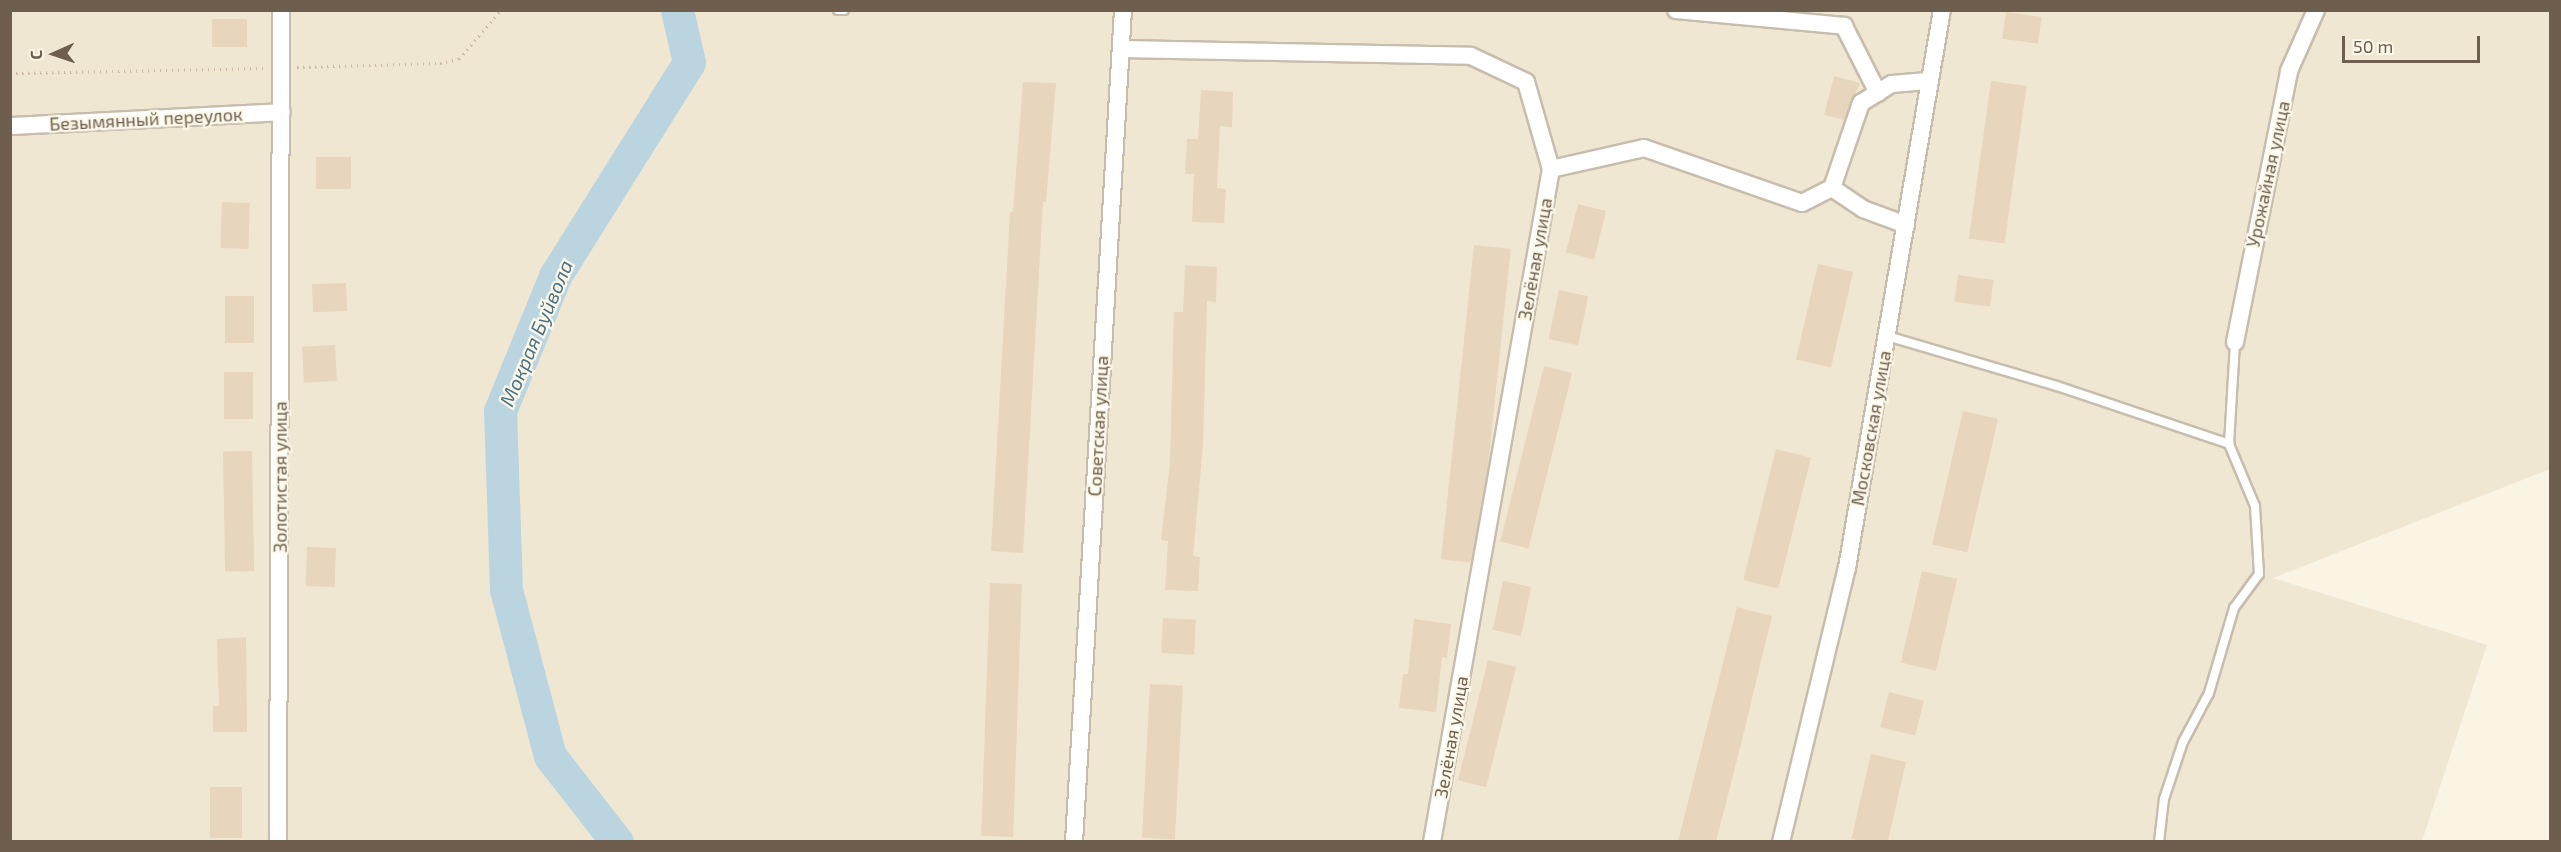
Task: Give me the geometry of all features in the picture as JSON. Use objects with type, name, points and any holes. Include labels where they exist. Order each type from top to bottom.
[{"type":"street","name":"Золотистая улица","points":[[278,842],[281,10]]},
{"type":"street","name":"Советская улица","points":[[1074,842],[1123,10]]},
{"type":"street","points":[[1677,10],[1844,26],[1878,93]]},
{"type":"street","name":"Московская улица","points":[[1781,842],[1847,568],[1942,10]]},
{"type":"street","name":"Урожайная улица","points":[[2235,342],[2289,71],[2316,10]]},
{"type":"street","name":"Зелёная улица","points":[[1121,49],[1471,56],[1526,82],[1551,169],[1432,842]]},
{"type":"street","points":[[1551,169],[1644,148],[1802,203],[1832,188],[1861,103],[1892,84],[1930,81]]},
{"type":"street","name":"Безымянный переулок","points":[[10,126],[282,112]]},
{"type":"street","points":[[1832,188],[1863,209],[1906,225]]},
{"type":"lane","points":[[838,10],[844,10]]},
{"type":"lane","points":[[1887,336],[2057,386],[2229,444]]},
{"type":"lane","points":[[2159,842],[2164,799],[2183,742],[2209,693],[2234,608],[2259,574],[2256,506],[2229,444],[2235,342]]},
{"type":"path","points":[[10,73],[440,63],[459,59],[501,10]]},
{"type":"shaded area","points":[[10,11],[2550,11],[2550,469],[2273,578],[2487,645],[2422,841],[11,841]]},
{"type":"building","points":[[2006,12],[2042,17],[2038,44],[2002,39]]},
{"type":"building","points":[[212,19],[247,19],[247,47],[212,47]]},
{"type":"building","points":[[1834,76],[1860,83],[1844,120],[1824,115]]},
{"type":"building","points":[[1991,81],[2027,86],[2005,243],[1969,238]]},
{"type":"building","points":[[1023,82],[1056,83],[1046,202],[1043,202],[1023,553],[991,551],[1010,212],[1013,212]]},
{"type":"building","points":[[1201,90],[1233,92],[1232,127],[1220,126],[1217,188],[1226,189],[1224,223],[1192,222],[1194,174],[1185,174],[1187,139],[1198,139]]},
{"type":"building","points":[[316,157],[351,157],[351,189],[316,189]]},
{"type":"building","points":[[222,202],[250,203],[248,249],[220,248]]},
{"type":"building","points":[[1578,204],[1606,211],[1594,260],[1566,253]]},
{"type":"building","points":[[1474,245],[1511,249],[1478,563],[1441,559]]},
{"type":"building","points":[[1818,264],[1853,272],[1831,368],[1796,359]]},
{"type":"building","points":[[1185,265],[1217,267],[1216,302],[1207,301],[1203,445],[1193,556],[1200,557],[1198,591],[1165,590],[1168,541],[1161,540],[1170,462],[1174,312],[1183,312]]},
{"type":"building","points":[[1958,275],[1994,280],[1990,307],[1954,302]]},
{"type":"building","points":[[346,283],[347,311],[313,312],[312,284]]},
{"type":"building","points":[[1559,290],[1588,296],[1578,345],[1549,339]]},
{"type":"building","points":[[225,296],[254,296],[254,343],[225,343]]},
{"type":"building","points":[[335,345],[337,381],[304,383],[302,347]]},
{"type":"building","points":[[1544,366],[1572,373],[1528,549],[1500,542]]},
{"type":"building","points":[[224,372],[253,372],[253,419],[224,419]]},
{"type":"building","points":[[1963,411],[1998,419],[1967,553],[1932,544]]},
{"type":"building","points":[[1776,449],[1811,458],[1778,589],[1743,580]]},
{"type":"building","points":[[252,451],[254,571],[225,571],[223,452]]},
{"type":"building","points":[[307,547],[336,548],[335,587],[306,586]]},
{"type":"building","points":[[1922,571],[1957,579],[1936,671],[1901,663]]},
{"type":"building","points":[[1503,581],[1531,587],[1521,636],[1493,630]]},
{"type":"building","points":[[990,583],[1022,584],[1013,837],[981,836]]},
{"type":"building","points":[[1737,607],[1772,616],[1742,740],[1716,842],[1678,842]]},
{"type":"building","points":[[1163,618],[1196,620],[1194,655],[1161,653]]},
{"type":"building","points":[[1414,619],[1451,624],[1447,658],[1442,657],[1436,712],[1399,708],[1403,674],[1408,674]]},
{"type":"building","points":[[246,637],[247,732],[213,732],[213,706],[219,706],[217,639]]},
{"type":"building","points":[[1488,660],[1516,667],[1486,787],[1458,780]]},
{"type":"building","points":[[1150,684],[1183,686],[1175,840],[1142,838]]},
{"type":"building","points":[[1889,692],[1924,701],[1915,736],[1880,727]]},
{"type":"building","points":[[1871,754],[1906,762],[1888,842],[1865,842],[1851,839]]},
{"type":"building","points":[[210,787],[242,787],[242,838],[210,838]]},
{"type":"waterway","name":"Мокрая Буйвола","points":[[617,842],[550,756],[506,590],[500,411],[555,276],[689,62],[677,10]]}]
